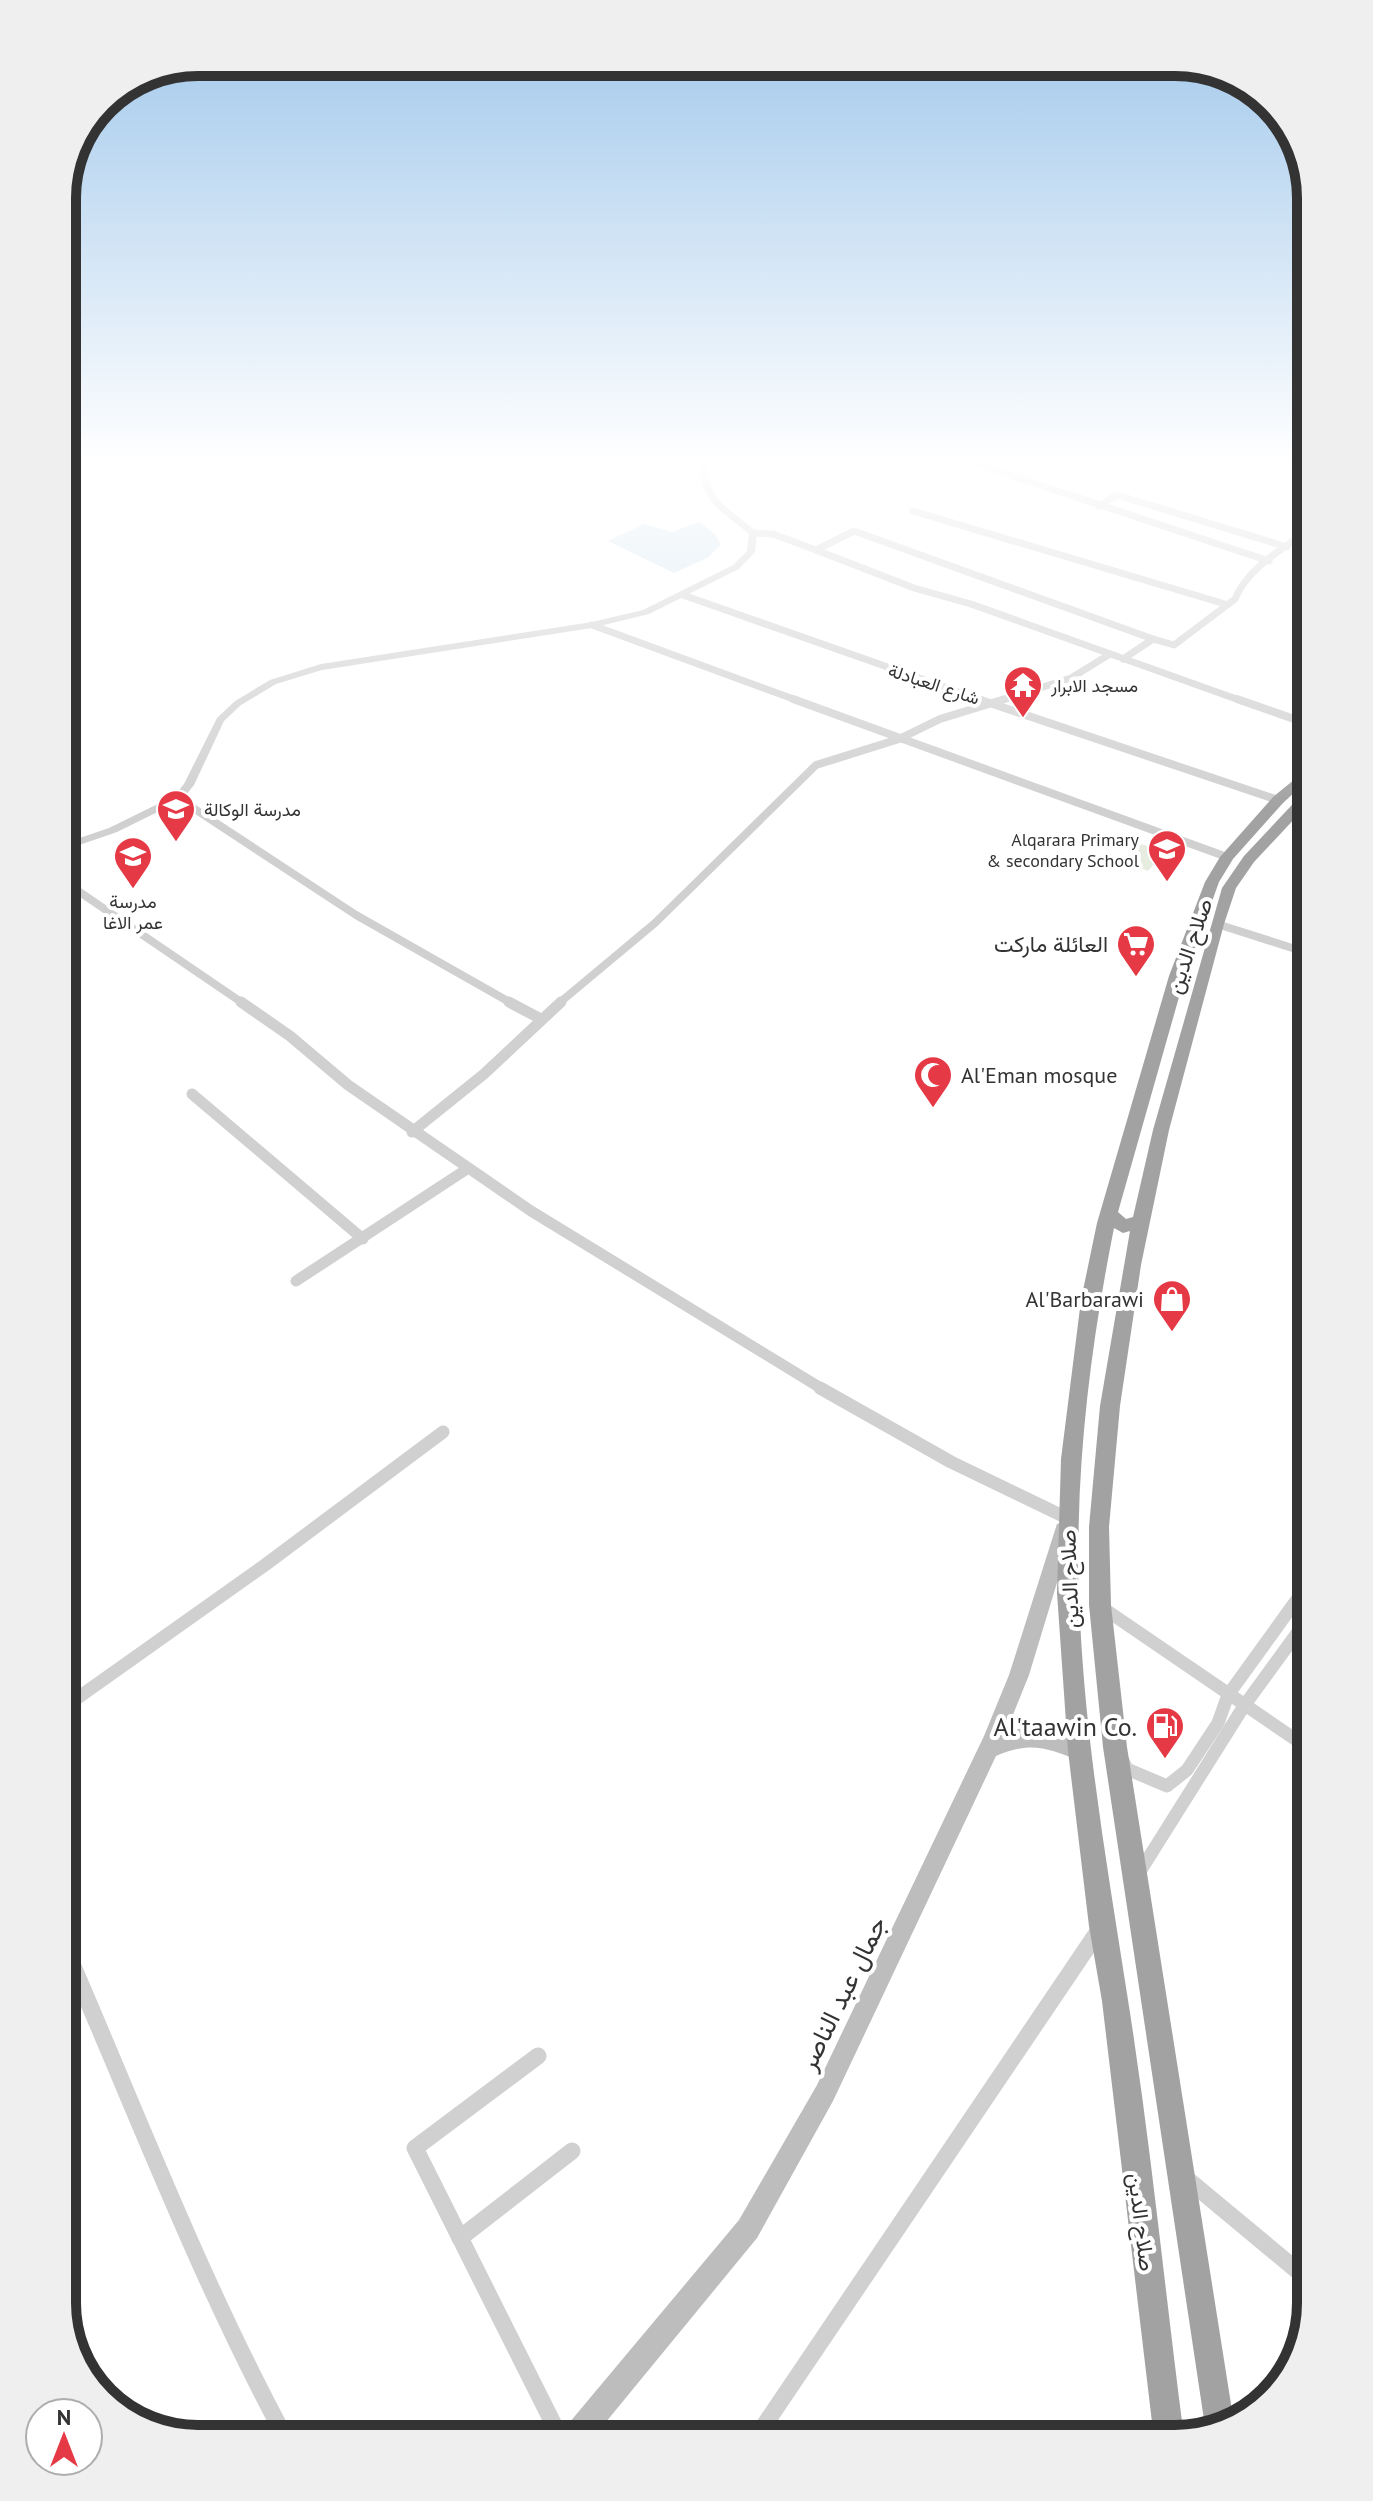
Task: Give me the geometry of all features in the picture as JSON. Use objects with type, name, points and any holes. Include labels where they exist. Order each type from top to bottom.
[{"type":"highway","name":"صلاح الدين","points":[[1167,2425],[1115,2001],[1102,1926],[1080,1751],[1068,1593],[1067,1518],[1090,1300],[1108,1214],[1177,976],[1212,882],[1227,857],[1297,794]]},
{"type":"highway","name":"صلاح الدين","points":[[1218,2417],[1115,1747],[1100,1605],[1099,1527],[1110,1406],[1141,1222],[1161,1130],[1229,888],[1297,794]]},
{"type":"highway","points":[[1108,1214],[1123,1226],[1141,1222]]},
{"type":"main road","name":"جمال عبد الناصر","points":[[586,2425],[748,2229],[840,2063],[989,1749],[1019,1675],[1067,1518]]},
{"type":"main road","points":[[989,1749],[1017,1736],[1051,1738],[1080,1751]]},
{"type":"street","points":[[76,843],[113,830],[178,798],[189,785],[220,720],[238,703],[273,682],[321,667],[592,625],[646,612],[718,577]]},
{"type":"street","points":[[885,577],[971,604],[1297,720]]},
{"type":"street","points":[[981,577],[1174,645],[1235,599],[1250,577]]},
{"type":"street","points":[[1133,577],[1225,604]]},
{"type":"street","name":"شارع العبادلة","points":[[683,595],[796,637],[997,704],[1297,793]]},
{"type":"street","points":[[592,625],[1227,857]]},
{"type":"street","points":[[1123,659],[1153,639]]},
{"type":"street","points":[[412,1132],[484,1074],[541,1019],[655,923],[816,765],[899,739],[940,719],[997,704],[1071,678],[1110,654]]},
{"type":"street","points":[[178,798],[256,853],[296,874],[317,892],[365,922],[424,953],[467,981],[541,1019]]},
{"type":"street","points":[[76,890],[290,1036],[348,1085],[467,1169],[770,1360],[951,1462],[1067,1518]]},
{"type":"street","points":[[1217,924],[1297,950]]},
{"type":"street","points":[[192,1094],[363,1239]]},
{"type":"street","points":[[296,1281],[467,1169]]},
{"type":"street","points":[[76,1699],[265,1565],[443,1432]]},
{"type":"street","points":[[1115,1747],[1127,1769],[1167,1786],[1187,1770],[1218,1723],[1228,1695],[1297,1599]]},
{"type":"street","points":[[1100,1605],[1297,1741]]},
{"type":"street","points":[[1134,1880],[1244,1706],[1297,1633]]},
{"type":"street","points":[[764,2425],[1102,1926]]},
{"type":"street","points":[[76,1974],[203,2275],[250,2377],[278,2425]]},
{"type":"street","points":[[538,2056],[415,2148],[554,2425]]},
{"type":"street","points":[[460,2238],[572,2151]]},
{"type":"street","points":[[1180,2173],[1297,2270]]},
{"type":"shaded area","points":[[1141,844],[1164,852],[1148,871],[1125,862]]},
{"type":"place","name":"مسجد الابرار","points":[[1023,719]]},
{"type":"place","name":"مدرسة الوكالة","points":[[176,843]]},
{"type":"place","name":"Alqarara Primary & secondary School","points":[[1167,883]]},
{"type":"place","name":"مدرسة عمر الاغا","points":[[133,890]]},
{"type":"place","name":"العائلة ماركت","points":[[1136,978]]},
{"type":"place","name":"Al'Eman mosque","points":[[933,1109]]},
{"type":"place","name":"Al'Barbarawi","points":[[1172,1333]]},
{"type":"place","name":"Al'taawin Co.","points":[[1165,1760]]}]
